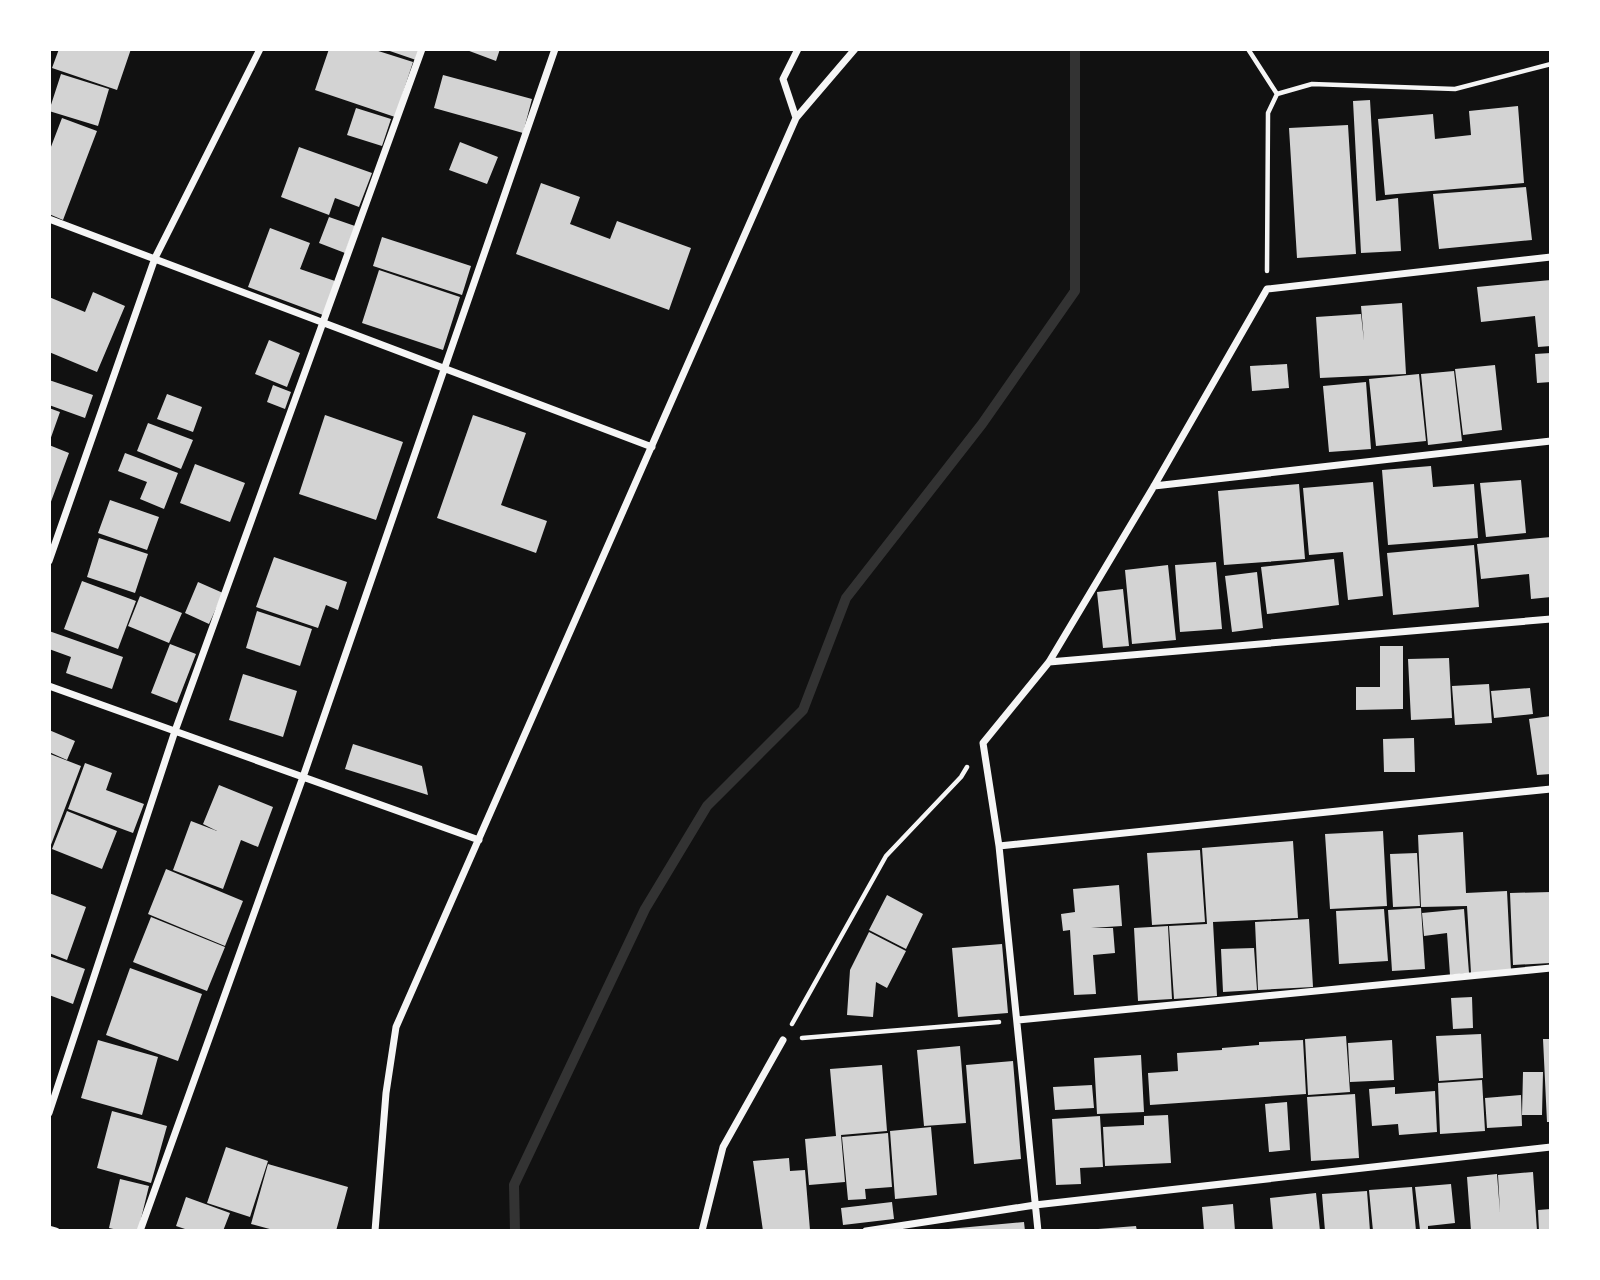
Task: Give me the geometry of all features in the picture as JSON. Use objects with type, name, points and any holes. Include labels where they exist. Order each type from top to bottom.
[{"type":"street","points":[[49,561],[155,258],[260,49]]},
{"type":"street","points":[[49,1113],[175,731],[422,49]]},
{"type":"street","points":[[140,1231],[303,777],[555,49]]},
{"type":"street","points":[[796,118],[783,79],[798,49]]},
{"type":"street","points":[[375,1231],[386,1093],[396,1027],[796,118],[855,49]]},
{"type":"street","points":[[49,219],[652,447]]},
{"type":"street","points":[[1038,1231],[999,846],[983,743],[1049,662],[1267,289],[1551,257]]},
{"type":"street","points":[[1154,486],[1551,441]]},
{"type":"street","points":[[1049,662],[1551,619]]},
{"type":"street","points":[[49,686],[479,840]]},
{"type":"street","points":[[999,846],[1551,789]]},
{"type":"street","points":[[1018,1020],[1551,968]]},
{"type":"street","points":[[702,1231],[723,1147],[783,1040]]},
{"type":"street","points":[[866,1231],[1035,1205],[1551,1147]]},
{"type":"street","points":[[49,1229],[56,1231]]},
{"type":"path","points":[[1248,49],[1277,94]]},
{"type":"path","points":[[1267,289],[1268,113],[1277,94],[1312,84],[1455,89],[1551,64]]},
{"type":"path","points":[[783,1040],[886,856],[961,777],[983,743]]},
{"type":"path","points":[[783,1040],[1018,1020]]},
{"type":"building","points":[[59,49],[131,49],[117,90],[52,68]]},
{"type":"building","points":[[329,49],[372,49],[413,62],[395,117],[315,90]]},
{"type":"building","points":[[384,49],[420,49],[416,60]]},
{"type":"building","points":[[464,49],[500,49],[496,61]]},
{"type":"building","points":[[61,74],[109,89],[98,126],[49,111]]},
{"type":"building","points":[[443,75],[532,99],[523,133],[434,108]]},
{"type":"building","points":[[1370,100],[1376,201],[1398,198],[1401,251],[1361,253],[1353,101]]},
{"type":"building","points":[[1518,106],[1524,183],[1385,195],[1378,119],[1433,114],[1435,139],[1471,135],[1469,111]]},
{"type":"building","points":[[356,108],[391,119],[382,146],[347,135]]},
{"type":"building","points":[[62,118],[97,131],[63,220],[49,214],[49,152]]},
{"type":"building","points":[[1348,125],[1356,254],[1297,258],[1289,128]]},
{"type":"building","points":[[460,142],[498,157],[487,184],[449,170]]},
{"type":"building","points":[[299,147],[372,173],[359,207],[335,198],[329,215],[281,197]]},
{"type":"building","points":[[541,183],[580,197],[570,224],[610,239],[617,221],[691,248],[669,310],[516,254]]},
{"type":"building","points":[[1526,187],[1532,240],[1439,249],[1433,194]]},
{"type":"building","points":[[329,217],[355,226],[345,253],[319,243]]},
{"type":"building","points":[[270,228],[310,243],[300,269],[335,281],[323,315],[248,287]]},
{"type":"building","points":[[382,237],[471,266],[462,295],[373,266]]},
{"type":"building","points":[[379,270],[460,297],[443,350],[362,323]]},
{"type":"building","points":[[1551,280],[1551,346],[1538,347],[1535,316],[1481,322],[1477,287]]},
{"type":"building","points":[[93,292],[125,306],[97,372],[49,352],[49,297],[85,312]]},
{"type":"building","points":[[1402,303],[1406,374],[1320,378],[1316,317],[1361,314],[1364,341],[1361,306]]},
{"type":"building","points":[[269,340],[300,353],[287,387],[255,374]]},
{"type":"building","points":[[1551,353],[1551,382],[1537,383],[1535,354]]},
{"type":"building","points":[[1287,364],[1289,388],[1252,391],[1250,366]]},
{"type":"building","points":[[1495,365],[1502,430],[1463,435],[1455,369]]},
{"type":"building","points":[[1454,371],[1462,441],[1428,445],[1421,374]]},
{"type":"building","points":[[1419,374],[1426,441],[1376,446],[1369,379]]},
{"type":"building","points":[[49,380],[93,395],[85,418],[49,405]]},
{"type":"building","points":[[1366,382],[1371,449],[1329,452],[1323,386]]},
{"type":"building","points":[[273,385],[291,392],[285,409],[267,402]]},
{"type":"building","points":[[167,394],[202,407],[193,432],[157,419]]},
{"type":"building","points":[[49,408],[60,412],[49,443]]},
{"type":"building","points":[[325,415],[403,442],[376,520],[299,494]]},
{"type":"building","points":[[473,415],[526,433],[501,505],[547,521],[536,553],[437,518]]},
{"type":"building","points":[[148,423],[193,440],[181,469],[137,451]]},
{"type":"building","points":[[49,445],[69,453],[49,507]]},
{"type":"building","points":[[125,453],[178,473],[164,509],[140,499],[147,482],[118,471]]},
{"type":"building","points":[[195,464],[245,483],[230,522],[180,503]]},
{"type":"building","points":[[1431,466],[1433,487],[1474,484],[1478,538],[1388,545],[1382,470]]},
{"type":"building","points":[[1521,480],[1526,533],[1486,537],[1480,483]]},
{"type":"building","points":[[1373,482],[1383,596],[1348,600],[1343,552],[1309,555],[1303,488]]},
{"type":"building","points":[[1299,484],[1305,559],[1224,565],[1218,491]]},
{"type":"building","points":[[110,500],[159,517],[147,550],[98,533]]},
{"type":"building","points":[[1551,537],[1551,597],[1531,599],[1529,574],[1481,579],[1477,544]]},
{"type":"building","points":[[99,538],[148,554],[135,593],[87,577]]},
{"type":"building","points":[[1474,545],[1479,607],[1393,615],[1387,553]]},
{"type":"building","points":[[274,557],[347,582],[338,610],[326,605],[318,628],[256,607]]},
{"type":"building","points":[[1334,559],[1339,605],[1267,614],[1261,567]]},
{"type":"building","points":[[1216,562],[1222,629],[1180,632],[1175,565]]},
{"type":"building","points":[[1168,565],[1176,640],[1132,644],[1125,570]]},
{"type":"building","points":[[1257,572],[1263,628],[1232,632],[1225,576]]},
{"type":"building","points":[[82,581],[136,601],[118,649],[64,629]]},
{"type":"building","points":[[198,582],[223,593],[209,624],[185,613]]},
{"type":"building","points":[[1123,589],[1129,646],[1103,648],[1097,592]]},
{"type":"building","points":[[140,596],[182,613],[169,643],[128,626]]},
{"type":"building","points":[[257,611],[312,629],[300,666],[246,648]]},
{"type":"building","points":[[49,631],[123,657],[112,689],[66,673],[71,657],[49,649]]},
{"type":"building","points":[[170,644],[196,654],[177,703],[151,693]]},
{"type":"building","points":[[1380,646],[1403,646],[1403,709],[1356,710],[1356,687],[1380,687]]},
{"type":"building","points":[[1449,658],[1452,718],[1411,720],[1408,659]]},
{"type":"building","points":[[243,674],[297,691],[283,737],[229,720]]},
{"type":"building","points":[[1489,684],[1492,723],[1455,725],[1452,686]]},
{"type":"building","points":[[1530,688],[1533,714],[1494,718],[1491,691]]},
{"type":"building","points":[[1551,716],[1551,774],[1537,775],[1529,719]]},
{"type":"building","points":[[49,730],[75,741],[67,760],[49,752]]},
{"type":"building","points":[[1414,738],[1415,772],[1384,772],[1383,739]]},
{"type":"building","points":[[353,744],[422,766],[428,795],[345,769]]},
{"type":"building","points":[[50,754],[81,766],[49,850],[49,758]]},
{"type":"building","points":[[85,763],[112,773],[106,790],[144,804],[133,833],[68,809]]},
{"type":"building","points":[[219,785],[273,807],[258,847],[241,840],[223,889],[173,870],[191,821],[217,831],[203,824]]},
{"type":"building","points":[[67,811],[117,831],[102,869],[52,849]]},
{"type":"building","points":[[1383,831],[1387,906],[1330,909],[1325,834]]},
{"type":"building","points":[[1463,832],[1466,893],[1507,891],[1511,971],[1471,973],[1467,906],[1421,907],[1418,835]]},
{"type":"building","points":[[1293,841],[1298,918],[1213,922],[1217,996],[1174,999],[1169,926],[1207,924],[1202,848]]},
{"type":"building","points":[[1200,850],[1205,922],[1152,925],[1147,853]]},
{"type":"building","points":[[1417,853],[1420,906],[1393,907],[1390,854]]},
{"type":"building","points":[[166,869],[243,901],[225,946],[148,914]]},
{"type":"building","points":[[1119,885],[1122,926],[1091,928],[1113,928],[1115,953],[1093,955],[1096,994],[1074,995],[1070,930],[1063,931],[1061,914],[1075,912],[1073,889]]},
{"type":"building","points":[[1551,892],[1551,963],[1513,965],[1510,893]]},
{"type":"building","points":[[49,893],[86,907],[67,960],[49,953]]},
{"type":"building","points":[[887,895],[923,914],[906,949],[869,930]]},
{"type":"building","points":[[1421,908],[1425,969],[1392,971],[1388,910]]},
{"type":"building","points":[[1384,909],[1388,961],[1339,964],[1336,911]]},
{"type":"building","points":[[1464,909],[1469,973],[1450,975],[1447,933],[1424,936],[1422,913]]},
{"type":"building","points":[[151,917],[225,947],[207,991],[133,962]]},
{"type":"building","points":[[1309,919],[1313,987],[1258,990],[1255,922]]},
{"type":"building","points":[[1168,926],[1172,999],[1138,1001],[1134,928]]},
{"type":"building","points":[[869,932],[906,951],[887,988],[876,982],[873,1017],[847,1015],[850,970]]},
{"type":"building","points":[[1002,944],[1008,1013],[958,1017],[952,948]]},
{"type":"building","points":[[1254,948],[1257,990],[1223,992],[1221,949]]},
{"type":"building","points":[[49,956],[85,969],[73,1004],[49,995]]},
{"type":"building","points":[[130,968],[202,994],[178,1061],[106,1035]]},
{"type":"building","points":[[1472,997],[1473,1028],[1453,1029],[1451,998]]},
{"type":"building","points":[[1481,1034],[1483,1078],[1439,1081],[1436,1036]]},
{"type":"building","points":[[1346,1036],[1350,1092],[1308,1095],[1305,1039]]},
{"type":"building","points":[[1543,1039],[1551,1039],[1551,1122],[1547,1122]]},
{"type":"building","points":[[98,1040],[158,1057],[142,1115],[81,1098]]},
{"type":"building","points":[[1303,1040],[1306,1094],[1150,1105],[1148,1073],[1178,1071],[1177,1053],[1222,1050],[1259,1045],[1259,1042]]},
{"type":"building","points":[[1392,1040],[1394,1080],[1350,1082],[1348,1043]]},
{"type":"building","points":[[960,1046],[966,1123],[924,1126],[917,1050]]},
{"type":"building","points":[[1141,1055],[1144,1112],[1097,1114],[1094,1058]]},
{"type":"building","points":[[1013,1061],[1021,1159],[974,1164],[966,1065]]},
{"type":"building","points":[[882,1065],[887,1131],[841,1135],[845,1182],[809,1185],[805,1139],[836,1136],[830,1069]]},
{"type":"building","points":[[1523,1072],[1543,1072],[1542,1115],[1522,1115]]},
{"type":"building","points":[[1482,1080],[1485,1131],[1440,1134],[1438,1083]]},
{"type":"building","points":[[1092,1085],[1094,1108],[1055,1110],[1053,1087]]},
{"type":"building","points":[[1395,1087],[1395,1094],[1435,1091],[1437,1132],[1399,1135],[1398,1124],[1372,1126],[1369,1089]]},
{"type":"building","points":[[1355,1094],[1359,1158],[1311,1161],[1307,1097]]},
{"type":"building","points":[[1521,1095],[1522,1126],[1487,1128],[1485,1098]]},
{"type":"building","points":[[1287,1102],[1290,1150],[1269,1152],[1265,1104]]},
{"type":"building","points":[[112,1111],[167,1126],[151,1183],[97,1168]]},
{"type":"building","points":[[1168,1115],[1171,1163],[1105,1166],[1103,1127],[1144,1125],[1144,1116]]},
{"type":"building","points":[[1100,1116],[1103,1167],[1080,1168],[1081,1184],[1056,1185],[1052,1119]]},
{"type":"building","points":[[931,1127],[937,1195],[895,1199],[890,1131]]},
{"type":"building","points":[[888,1133],[892,1187],[865,1189],[866,1199],[848,1200],[842,1137]]},
{"type":"building","points":[[226,1147],[268,1161],[250,1217],[207,1203]]},
{"type":"building","points":[[789,1158],[790,1171],[805,1170],[810,1230],[763,1231],[753,1161]]},
{"type":"building","points":[[268,1164],[348,1187],[336,1231],[277,1231],[251,1224]]},
{"type":"building","points":[[1533,1172],[1537,1231],[1471,1231],[1467,1177],[1497,1174],[1500,1212],[1498,1175]]},
{"type":"building","points":[[120,1179],[149,1186],[138,1231],[109,1228]]},
{"type":"building","points":[[1451,1184],[1455,1223],[1428,1226],[1428,1229],[1420,1230],[1415,1187]]},
{"type":"building","points":[[1412,1187],[1416,1231],[1373,1231],[1369,1190]]},
{"type":"building","points":[[1367,1191],[1370,1231],[1325,1231],[1322,1194]]},
{"type":"building","points":[[1316,1193],[1320,1231],[1273,1231],[1270,1198]]},
{"type":"building","points":[[186,1197],[230,1213],[223,1231],[191,1231],[176,1226]]},
{"type":"building","points":[[892,1202],[894,1219],[843,1225],[841,1208]]},
{"type":"building","points":[[1233,1204],[1235,1231],[1204,1231],[1202,1207]]},
{"type":"building","points":[[1551,1209],[1551,1231],[1539,1231],[1538,1210]]},
{"type":"building","points":[[1024,1222],[1025,1231],[948,1231],[948,1229]]},
{"type":"building","points":[[1136,1226],[1137,1231],[1098,1229]]},
{"type":"waterway","points":[[515,1231],[514,1185],[645,909],[707,806],[803,710],[846,598],[982,424],[1075,291],[1075,49]]}]
